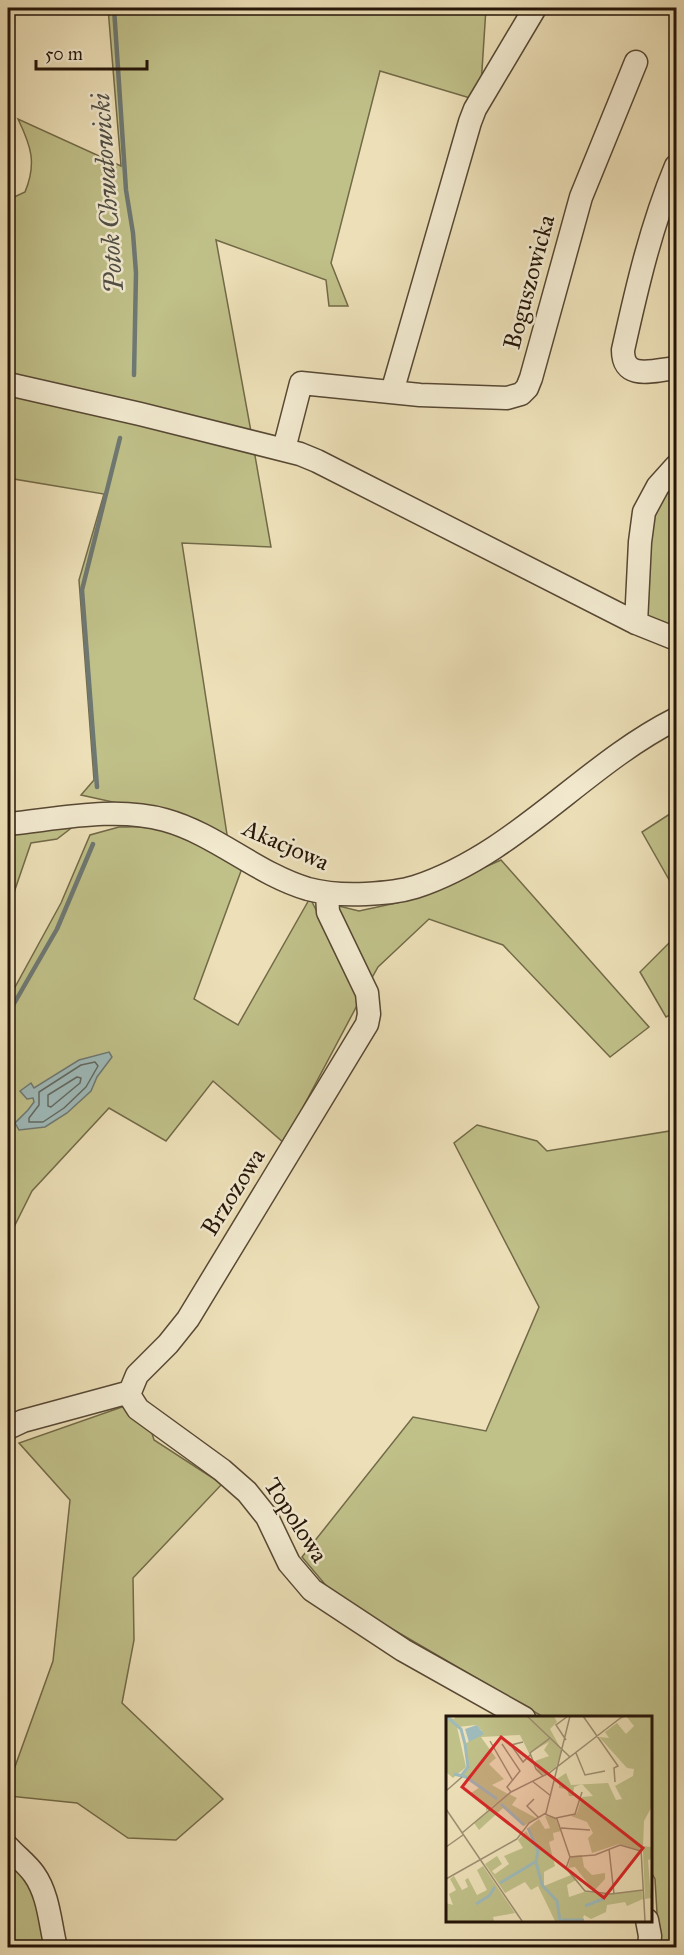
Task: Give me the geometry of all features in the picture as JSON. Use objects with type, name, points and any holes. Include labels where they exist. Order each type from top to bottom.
[{"type":"street","points":[[392,392],[467,129],[475,109],[535,8]]},
{"type":"street","name":"Boguszowicka","points":[[284,449],[301,383],[392,392],[507,398],[518,396],[525,391],[531,378],[581,197],[636,62]]},
{"type":"street","points":[[676,166],[645,254],[622,350],[625,362],[634,371],[676,368]]},
{"type":"street","points":[[8,384],[284,449],[317,461],[636,623],[676,639]]},
{"type":"street","points":[[636,623],[640,530],[644,512],[658,486],[676,466]]},
{"type":"street","name":"Akacjowa","points":[[8,824],[113,814],[164,819],[197,832],[285,880],[309,889],[344,895],[394,892],[429,882],[461,867],[505,841],[626,749],[676,719]]},
{"type":"street","name":"Brzozowa","points":[[130,1392],[137,1376],[189,1319],[367,1024],[369,1014],[367,993],[328,912],[327,893]]},
{"type":"street","points":[[8,1428],[23,1421],[130,1392]]},
{"type":"street","name":"Topolowa","points":[[130,1392],[138,1409],[222,1470],[248,1492],[267,1517],[289,1563],[312,1590],[403,1650],[520,1716]]},
{"type":"street","points":[[8,1847],[35,1875],[40,1884],[56,1947]]},
{"type":"street","points":[[647,1922],[649,1947]]},
{"type":"green space","points":[[108,8],[486,8],[480,101],[380,71],[331,263],[348,306],[329,306],[326,280],[216,240],[252,437],[8,375],[8,328],[10,326],[8,225],[12,198],[25,192],[31,172],[29,146],[18,119],[121,166]]},
{"type":"green space","points":[[8,392],[254,450],[271,547],[182,543],[228,841],[194,820],[81,795],[94,780],[79,580],[104,494],[8,478]]},
{"type":"green space","points":[[676,474],[676,627],[644,616],[651,515]]},
{"type":"green space","points":[[676,810],[676,892],[642,832]]},
{"type":"green space","points":[[74,826],[57,839],[31,843],[8,910],[8,834]]},
{"type":"green space","points":[[119,827],[147,827],[174,832],[214,848],[226,855],[241,871],[194,999],[238,1025],[310,898],[361,998],[284,1143],[213,1081],[166,1141],[109,1108],[32,1191],[8,1239],[8,1000],[61,903],[90,835]]},
{"type":"green space","points":[[501,860],[649,1027],[610,1057],[503,945],[429,919],[378,967],[369,983],[335,905],[359,911],[410,900]]},
{"type":"green space","points":[[676,936],[676,1012],[666,1017],[640,972]]},
{"type":"green space","points":[[477,1125],[537,1141],[547,1151],[676,1130],[676,1947],[659,1947],[655,1879],[651,1872],[651,1716],[542,1716],[334,1595],[302,1557],[413,1417],[486,1431],[539,1307],[454,1143]]},
{"type":"green space","points":[[142,1400],[154,1440],[222,1484],[133,1578],[134,1640],[122,1703],[223,1799],[176,1840],[128,1838],[77,1803],[9,1796],[8,1799],[8,1786],[53,1661],[70,1500],[19,1443]]},
{"type":"green space","points":[[8,1854],[24,1870],[53,1947],[8,1947]]},
{"type":"water","points":[[109,1052],[112,1057],[97,1077],[91,1091],[67,1113],[45,1127],[19,1130],[15,1123],[34,1102],[33,1098],[27,1099],[20,1091],[31,1083],[34,1088],[79,1060]]},
{"type":"waterway","name":"Potok Chwałowicki","points":[[114,8],[126,190],[133,233],[136,273],[134,375]]},
{"type":"waterway","name":"Potok Chwałowicki","points":[[97,787],[82,590],[120,438]]},
{"type":"waterway","name":"Potok Chwałowicki","points":[[8,1014],[57,929],[93,844]]}]
